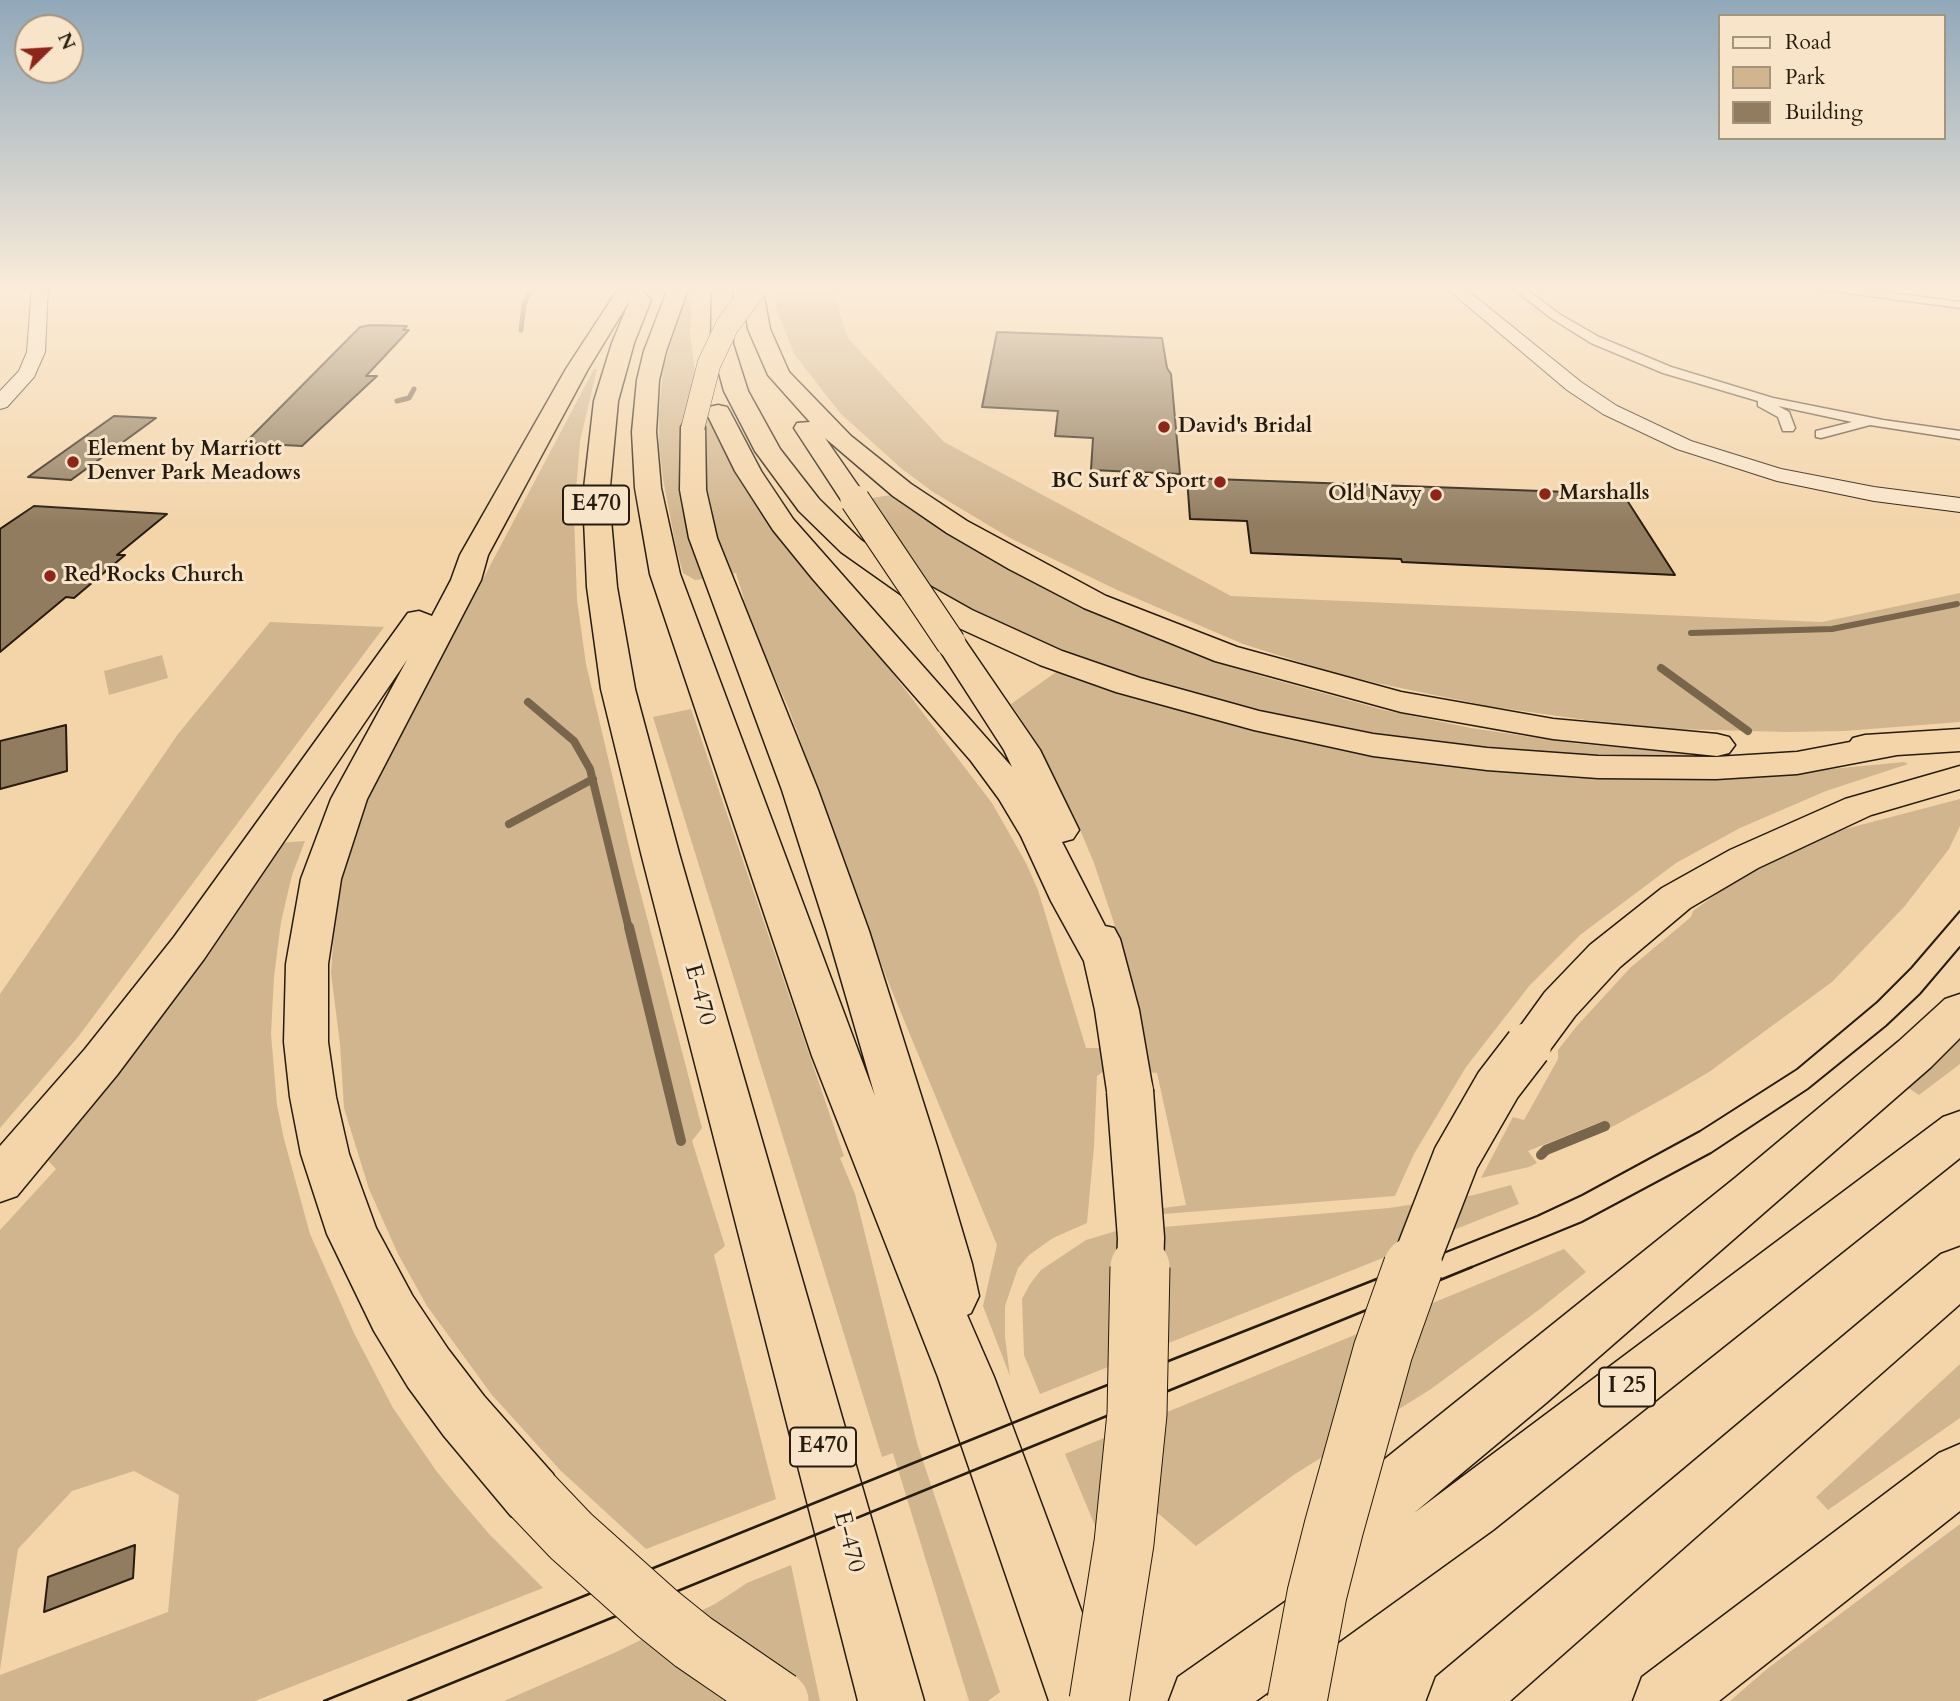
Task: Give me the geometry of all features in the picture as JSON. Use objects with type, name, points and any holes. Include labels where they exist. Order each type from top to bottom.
[{"type":"highway","points":[[579,365],[474,555],[466,580],[368,760],[335,833],[318,889],[305,988],[306,1042],[313,1097],[326,1154],[365,1261],[393,1313],[428,1368],[464,1416],[571,1536],[666,1620],[779,1701]]},
{"type":"highway","name":"E-470","points":[[616,365],[606,401],[596,508],[602,587],[618,689],[660,853],[891,1701]]},
{"type":"highway","points":[[652,365],[644,432],[648,488],[665,574],[835,1056],[966,1377],[1082,1701]]},
{"type":"highway","points":[[704,365],[715,405],[752,479],[783,524],[822,572],[984,754],[1014,794],[1040,836],[1071,901],[1105,962]]},
{"type":"highway","points":[[709,365],[696,408],[691,440],[692,478],[698,518],[726,603],[800,790],[872,1005],[946,1264],[966,1377]]},
{"type":"highway","points":[[728,365],[736,391],[768,451],[809,505],[867,558],[920,593],[995,634],[1051,658],[1128,685],[1244,718],[1373,745],[1487,759],[1588,767],[1716,768],[1797,763],[1889,746]]},
{"type":"highway","points":[[775,365],[779,374],[825,425],[861,458],[957,527],[1095,602],[1226,654],[1401,702],[1553,729],[1635,739],[1726,746],[1889,746],[1957,740]]},
{"type":"highway","points":[[779,374],[780,388],[1009,729],[1039,783],[1080,879],[1105,962],[1120,1028],[1130,1091],[1141,1238],[1137,1414],[1124,1543],[1099,1701]]},
{"type":"highway","points":[[0,1181],[77,1093],[160,986],[449,577],[474,555]]},
{"type":"highway","points":[[1297,1701],[1317,1594],[1334,1527],[1357,1438],[1395,1316],[1456,1157],[1498,1085],[1560,1004],[1605,956],[1676,898],[1744,859],[1796,834],[1858,807],[1948,779]]},
{"type":"highway","points":[[1289,1636],[1342,1533],[1743,1201],[1915,1054],[1960,1011]]},
{"type":"highway","name":"I 25","points":[[1202,1701],[1289,1636],[1472,1509],[1960,1131]]},
{"type":"highway","points":[[1460,1701],[1960,1271]]},
{"type":"highway","points":[[1666,1701],[1960,1475]]},
{"type":"main road","points":[[0,403],[27,373],[30,365]]},
{"type":"main road","points":[[1549,365],[1611,410],[1684,445],[1777,475],[1874,494],[1960,505]]},
{"type":"street","points":[[1656,365],[1735,391],[1816,411],[1960,435]]},
{"type":"street","points":[[1735,391],[1784,415],[1788,429]]},
{"type":"street","points":[[1821,434],[1848,426],[1907,428]]},
{"type":"green space","points":[[664,365],[694,365],[695,373],[682,427],[681,479],[691,547],[703,579],[695,580],[683,573],[663,479],[659,414]]},
{"type":"green space","points":[[803,365],[873,365],[944,442],[1231,596],[1822,622],[1960,593],[1960,722],[1844,731],[1673,729],[1488,706],[1331,672],[1243,644],[1117,590],[1010,538],[933,492],[902,469],[841,414]]},
{"type":"green space","points":[[594,369],[597,369],[580,441],[574,515],[577,600],[586,664],[633,864],[702,1128],[692,1141],[725,1246],[714,1255],[776,1499],[646,1549],[560,1470],[492,1395],[427,1306],[398,1254],[369,1189],[344,1108],[340,1044],[331,973],[335,914],[341,882],[371,791]]},
{"type":"green space","points":[[706,412],[729,460],[765,517],[871,645],[992,803],[1038,890],[1086,1048],[1100,1048],[1104,1071],[1097,1076],[1087,1223],[1053,1238],[1029,1255],[1018,1268],[1005,1306],[1005,1337],[1010,1376],[983,1306],[997,1245],[887,979],[788,707],[740,600],[744,599],[736,573],[729,574],[720,549],[711,519],[705,482]]},
{"type":"green space","points":[[891,495],[958,541],[1046,589],[1176,647],[1261,676],[1384,710],[1471,728],[1572,743],[1696,755],[1698,758],[1605,757],[1474,749],[1364,733],[1256,711],[1172,690],[1065,653],[985,619],[876,552],[858,536],[864,534],[872,498]]},
{"type":"green space","points":[[270,622],[384,627],[78,1037],[0,1128],[0,994],[178,734]]},
{"type":"green space","points":[[162,655],[168,678],[109,695],[104,671]]},
{"type":"green space","points":[[1059,670],[1171,708],[1262,730],[1616,778],[1757,776],[1904,762],[1908,764],[1826,791],[1740,828],[1676,863],[1580,935],[1530,985],[1466,1067],[1414,1154],[1395,1196],[1163,1214],[1163,1208],[1186,1205],[1157,1073],[1148,1072],[1143,1035],[1123,950],[1094,863],[1076,820],[1034,739],[1011,704]]},
{"type":"green space","points":[[691,709],[844,1156],[840,1158],[855,1194],[917,1443],[1000,1692],[988,1701],[969,1701],[893,1453],[882,1457],[653,717]]},
{"type":"green space","points":[[1960,799],[1960,826],[1949,849],[1904,907],[1832,982],[1709,1072],[1670,1095],[1610,1128],[1603,1121],[1528,1151],[1537,1163],[1529,1167],[1481,1178],[1513,1117],[1524,1120],[1558,1059],[1558,1050],[1576,1027],[1630,968],[1691,917],[1693,911],[1733,882],[1812,842],[1845,829]]},
{"type":"green space","points":[[305,841],[292,875],[281,922],[271,1034],[277,1105],[310,1234],[354,1333],[393,1408],[437,1472],[460,1500],[490,1535],[543,1588],[255,1701],[0,1701],[0,1675],[168,1612],[179,1495],[134,1471],[72,1491],[18,1549],[0,1670],[0,1230],[56,1169],[44,1156],[279,843]]},
{"type":"green space","points":[[1960,1032],[1960,1064],[1919,1095],[1904,1085]]},
{"type":"green space","points":[[1511,1185],[1519,1204],[1040,1394],[1024,1355],[1022,1299],[1030,1284],[1041,1270],[1086,1240],[1116,1231],[1389,1208],[1474,1195]]},
{"type":"green space","points":[[1564,1249],[1586,1272],[1431,1389],[1295,1474],[1196,1546],[1159,1514],[1096,1528],[1065,1454]]},
{"type":"green space","points":[[1960,1364],[1960,1418],[1828,1510],[1816,1497]]},
{"type":"green space","points":[[1960,1524],[1960,1701],[1730,1701],[1767,1669]]},
{"type":"green space","points":[[791,1565],[820,1701],[504,1701],[614,1653],[715,1604],[747,1583]]},
{"type":"building","points":[[322,365],[376,365],[366,376],[377,376],[302,446],[245,443]]},
{"type":"building","points":[[990,365],[1167,365],[1171,374],[1180,474],[1091,470],[1093,438],[1055,436],[1058,411],[982,407]]},
{"type":"building","points":[[114,416],[156,418],[71,480],[28,477]]},
{"type":"building","points":[[1187,478],[1623,494],[1675,575],[1251,553],[1247,521],[1190,519]]},
{"type":"building","name":"Red Rocks Church","points":[[34,506],[167,514],[117,555],[125,555],[74,598],[66,597],[0,652],[0,529]]},
{"type":"building","points":[[66,725],[67,771],[0,789],[0,741]]},
{"type":"building","points":[[135,1545],[133,1578],[44,1612],[48,1577]]},
{"type":"waterway","points":[[397,401],[409,398],[414,389]]},
{"type":"waterway","points":[[1691,633],[1832,629],[1957,604]]},
{"type":"waterway","points":[[1661,668],[1748,731]]},
{"type":"waterway","points":[[528,702],[574,741],[590,769],[593,779]]},
{"type":"waterway","points":[[509,824],[593,779]]},
{"type":"waterway","points":[[593,779],[629,929]]},
{"type":"waterway","points":[[629,927],[681,1141]]},
{"type":"waterway","points":[[1541,1155],[1546,1150],[1605,1126]]},
{"type":"tram line","points":[[1403,1269],[1537,1216],[1582,1195],[1700,1131],[1797,1069],[1877,1002],[1911,968],[1960,911]]},
{"type":"tram line","points":[[1467,1269],[1582,1222],[1711,1153],[1808,1089],[1886,1026],[1920,994],[1960,947]]},
{"type":"tram line","points":[[324,1701],[1407,1267]]},
{"type":"tram line","points":[[408,1701],[1472,1267]]},
{"type":"place","name":"David's Bridal","points":[[1164,427]]},
{"type":"place","name":"Element by Marriott Denver Park Meadows","points":[[73,462]]},
{"type":"place","name":"BC Surf & Sport","points":[[1220,482]]},
{"type":"place","name":"Marshalls","points":[[1545,494]]},
{"type":"place","name":"Old Navy","points":[[1436,495]]},
{"type":"place","name":"Red Rocks Church","points":[[50,576]]}]
